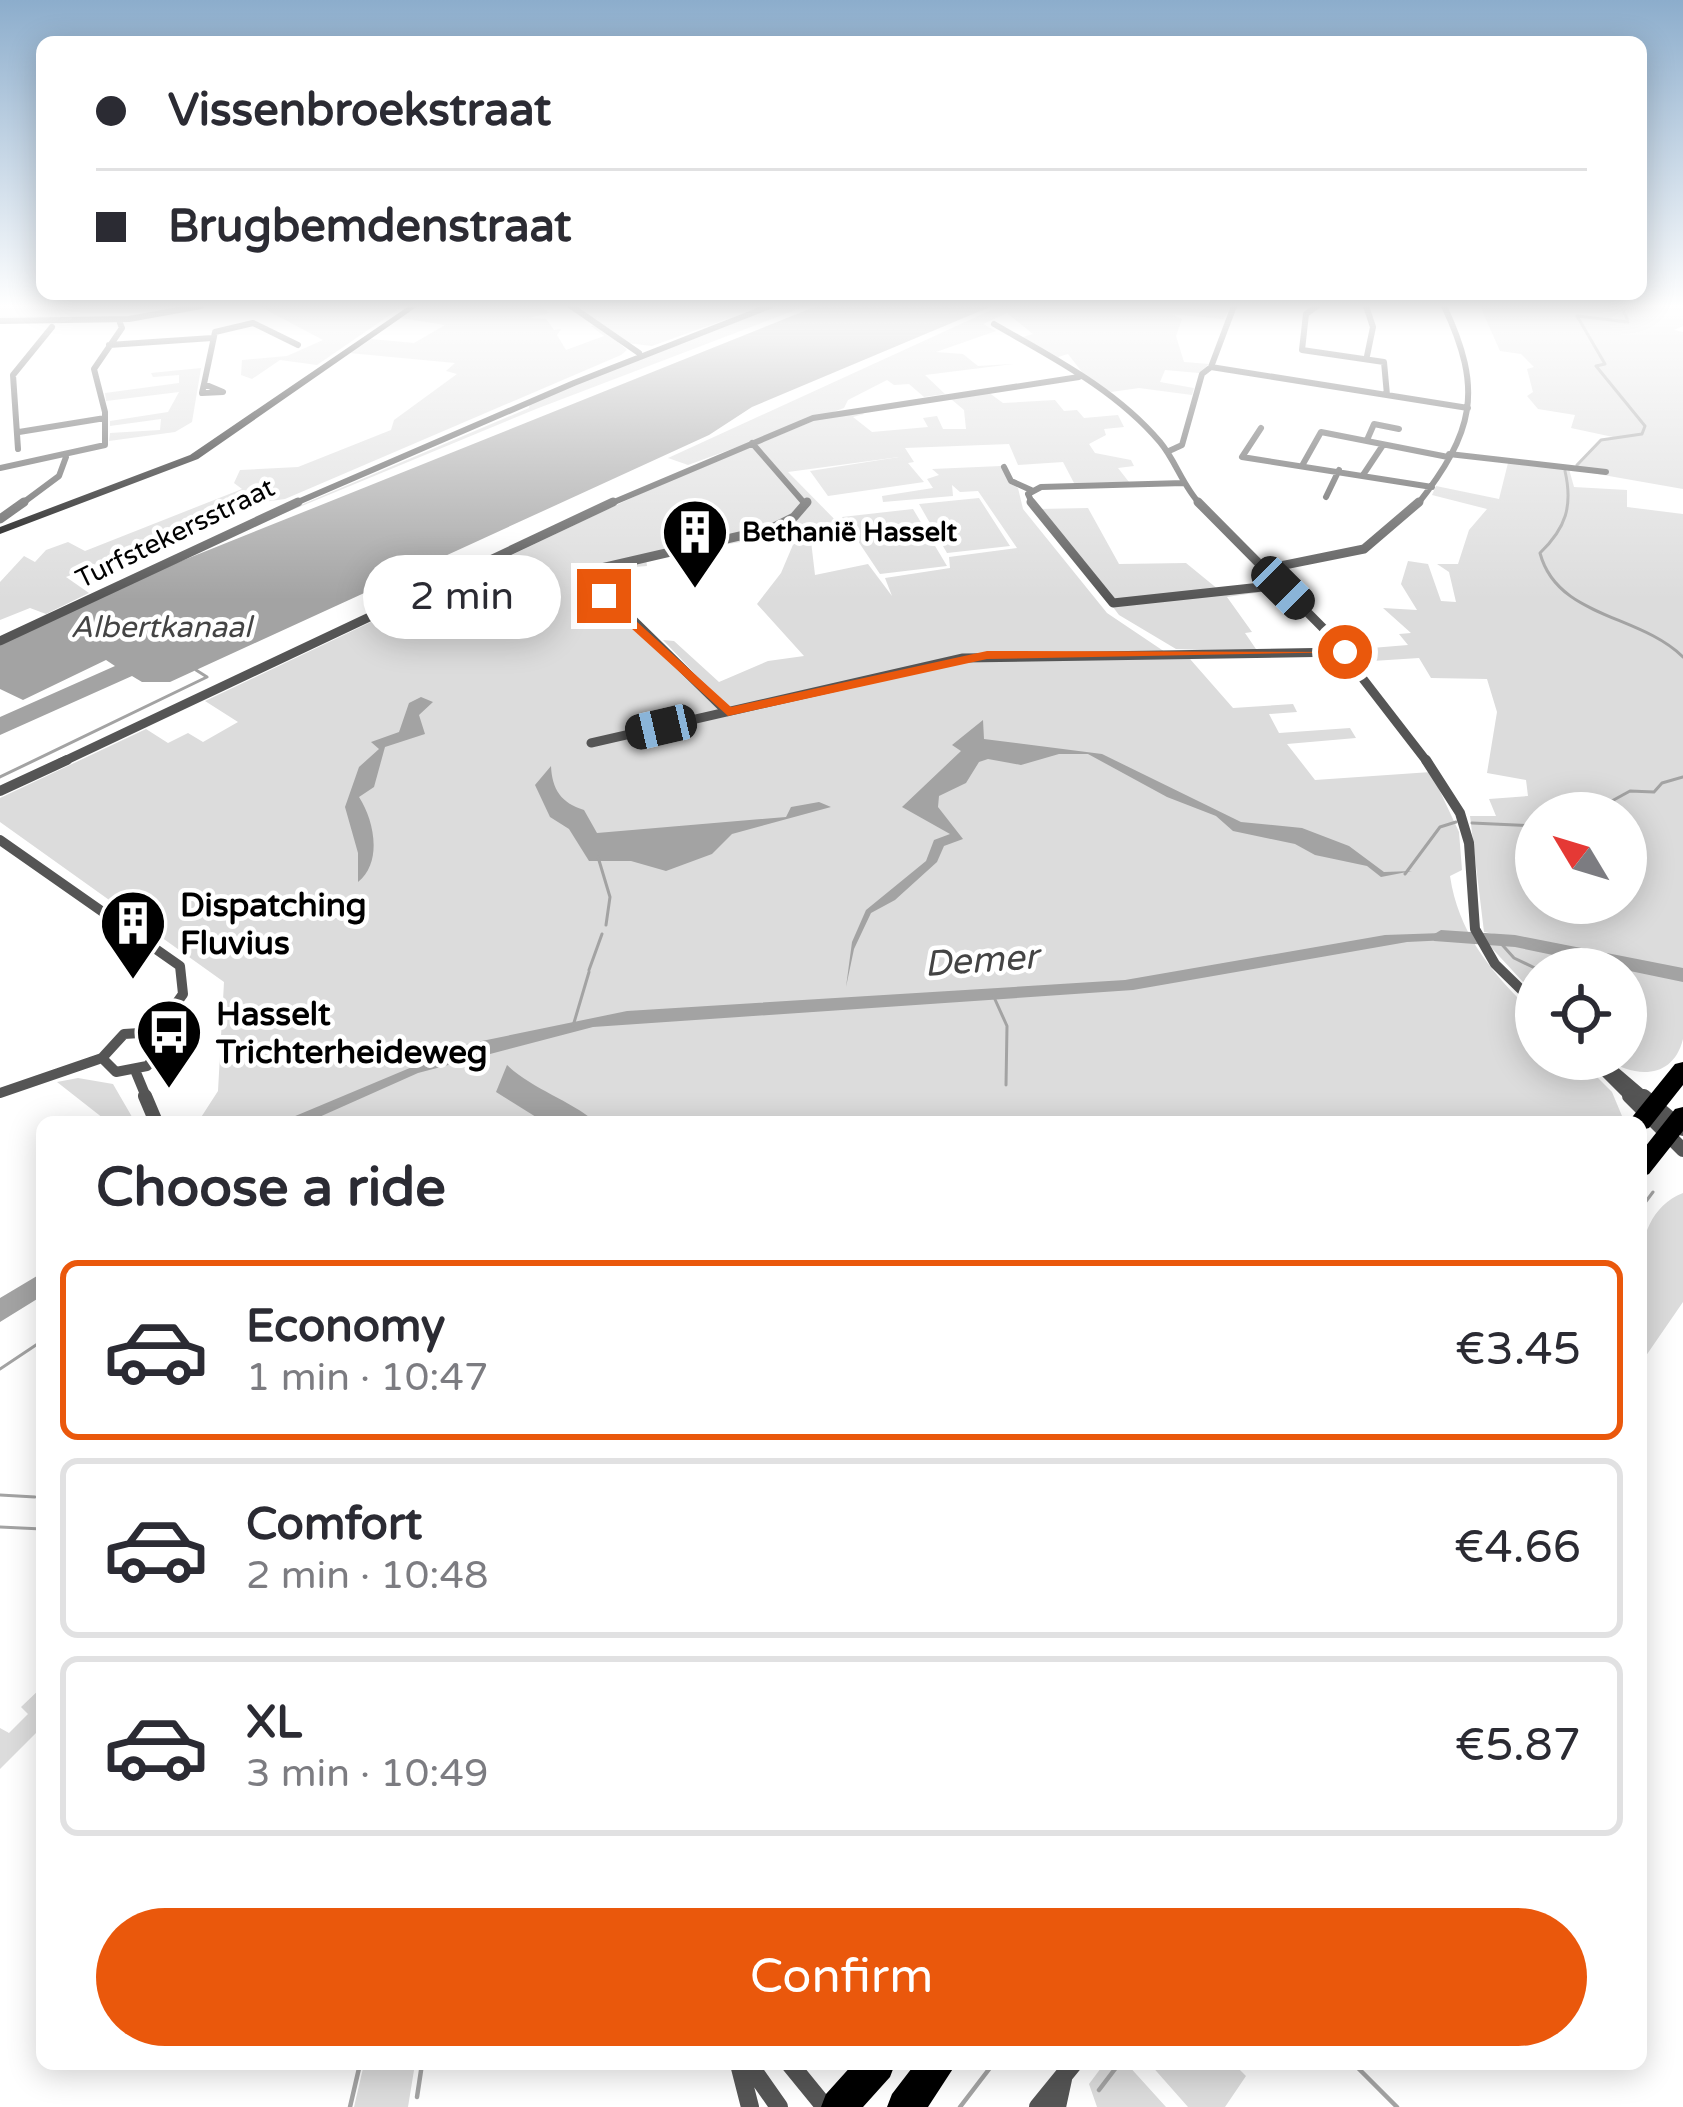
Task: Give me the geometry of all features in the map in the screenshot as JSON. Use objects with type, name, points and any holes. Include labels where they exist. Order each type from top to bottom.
[{"type":"highway","points":[[1648,1114],[1683,1070]]},
{"type":"highway","points":[[1647,1162],[1678,1130]]},
{"type":"highway","points":[[839,2107],[872,2070]]},
{"type":"main road","points":[[0,531],[194,457],[270,404]]},
{"type":"street","points":[[16,404],[18,449]]},
{"type":"street","points":[[0,468],[102,448],[102,404]]},
{"type":"street","name":"Turfstekersstraat","points":[[0,641],[332,482],[517,404]]},
{"type":"street","points":[[0,791],[615,500],[834,413],[893,404]]},
{"type":"street","points":[[1121,404],[1169,451],[1184,483],[1345,652],[1460,813],[1471,853],[1475,929],[1483,946],[1515,981]]},
{"type":"street","points":[[1169,451],[1182,445],[1193,404]]},
{"type":"street","points":[[1445,404],[1468,408]]},
{"type":"street","points":[[1265,569],[1367,548],[1412,511],[1432,487],[1469,404]]},
{"type":"street","points":[[19,432],[105,418]]},
{"type":"street","points":[[1360,422],[1399,429]]},
{"type":"street","points":[[1367,440],[1374,424]]},
{"type":"street","points":[[1261,428],[1242,457],[1301,468],[1321,432],[1449,455],[1606,472]]},
{"type":"street","points":[[728,712],[584,578],[592,568],[754,533],[803,511],[808,502],[752,443]]},
{"type":"street","points":[[1363,475],[1383,445]]},
{"type":"street","points":[[0,519],[59,476],[66,457]]},
{"type":"street","points":[[1303,464],[1432,487]]},
{"type":"street","points":[[1004,467],[1011,481],[1031,490],[1184,483]]},
{"type":"street","points":[[1326,497],[1339,470]]},
{"type":"street","points":[[1031,490],[1036,512],[1113,603],[1280,585]]},
{"type":"street","points":[[591,743],[987,655],[1345,652]]},
{"type":"street","points":[[0,840],[179,966],[185,977],[180,1004],[156,1033]]},
{"type":"street","points":[[0,1093],[102,1058],[114,1033],[156,1033]]},
{"type":"street","points":[[102,1058],[116,1072],[136,1070],[162,1052],[156,1033]]},
{"type":"street","points":[[136,1070],[154,1116]]},
{"type":"street","points":[[1615,1080],[1648,1114],[1678,1130]]},
{"type":"street","points":[[741,2070],[750,2107]]},
{"type":"street","points":[[753,2070],[779,2107]]},
{"type":"street","points":[[795,2070],[825,2107]]},
{"type":"shaded area","points":[[172,404],[195,404],[192,422],[175,432],[109,441],[110,433],[160,430],[161,419],[110,426],[110,421],[168,412]]},
{"type":"shaded area","points":[[415,404],[506,404],[285,499],[249,504],[66,577],[89,593],[46,614],[30,608],[0,620],[0,582],[24,556],[35,562],[46,550],[68,542],[85,551],[242,489],[234,483],[240,470],[298,467],[391,430],[394,420]]},
{"type":"shaded area","points":[[548,404],[181,556],[529,408]]},
{"type":"shaded area","points":[[785,404],[846,404],[688,465],[668,458]]},
{"type":"shaded area","points":[[957,404],[1059,404],[1064,411],[1077,410],[1084,418],[1118,415],[1124,427],[1104,429],[1106,435],[1089,444],[1095,453],[1131,460],[1134,466],[1118,468],[1129,482],[1074,483],[1063,462],[1018,465],[1009,444],[905,448],[914,462],[908,463],[924,482],[828,496],[810,471],[899,457],[788,472],[848,533],[764,538],[646,558],[647,566],[584,571],[719,699],[663,640],[674,641],[719,682],[768,661],[804,656],[757,604],[781,573],[795,540],[811,541],[815,575],[868,564],[892,596],[885,578],[950,568],[949,557],[1017,548],[978,491],[960,492],[952,485],[953,496],[883,502],[882,496],[933,488],[927,479],[939,475],[932,469],[1001,466],[1009,483],[1018,488],[1023,509],[1107,613],[1165,652],[1008,653],[1190,659],[1233,708],[1293,704],[1297,712],[1269,714],[1279,733],[1350,728],[1356,738],[1287,744],[1315,780],[1431,772],[1459,832],[1462,870],[1450,876],[1461,917],[1493,970],[1515,994],[1515,1080],[1600,1080],[1612,1092],[1622,1116],[202,1116],[218,1091],[224,982],[0,822],[0,798],[146,729],[168,743],[188,733],[203,742],[238,722],[205,701],[646,491],[818,419],[861,410],[864,414],[853,417],[872,432],[928,427],[923,418],[937,416],[943,429],[966,429],[964,410]]},
{"type":"shaded area","points":[[1534,404],[1683,404],[1683,489],[1569,469],[1574,487],[1627,490],[1627,507],[1683,514],[1683,970],[1647,963],[1647,948],[1568,948],[1484,932],[1470,816],[1496,816],[1489,799],[1515,797],[1515,924],[1647,924],[1647,792],[1528,792],[1526,780],[1487,773],[1497,712],[1487,679],[1431,678],[1419,658],[1357,662],[1347,650],[1408,645],[1399,634],[1411,633],[1383,608],[1417,610],[1401,584],[1408,561],[1428,564],[1441,601],[1456,602],[1449,572],[1437,564],[1458,564],[1469,530],[1487,509],[1432,495],[1436,486],[1499,499],[1508,463],[1575,466],[1601,440],[1613,437],[1571,428],[1575,415]]},
{"type":"shaded area","points":[[979,498],[1010,546],[947,553],[919,504]]},
{"type":"shaded area","points":[[1088,508],[1119,564],[1186,563],[1219,590],[1282,589],[1227,597],[1252,632],[1245,633],[1258,652],[1176,649],[1119,615],[1039,509]]},
{"type":"shaded area","points":[[913,509],[947,566],[880,574],[842,517]]},
{"type":"shaded area","points":[[1488,944],[1531,948],[1515,948],[1515,973]]},
{"type":"shaded area","points":[[1647,972],[1683,980],[1683,1039],[1671,1062],[1647,1072]]},
{"type":"shaded area","points":[[78,1078],[113,1084],[132,1116],[100,1116],[57,1082]]},
{"type":"shaded area","points":[[1683,1193],[1683,1302],[1647,1354],[1647,1232],[1664,1205]]},
{"type":"shaded area","points":[[36,1693],[36,1733],[0,1769],[0,1728],[9,1733],[28,1714],[21,1707]]},
{"type":"shaded area","points":[[363,2070],[414,2070],[408,2107],[354,2107]]},
{"type":"shaded area","points":[[1100,2070],[1132,2070],[1166,2107],[1097,2107],[1089,2084]]},
{"type":"shaded area","points":[[1155,2070],[1240,2070],[1246,2076],[1225,2107],[1188,2107]]},
{"type":"water","name":"Albertkanaal","points":[[572,404],[758,404],[709,435],[170,682],[142,682],[132,676],[0,735],[0,717],[115,666],[106,660],[23,700],[0,689],[0,645],[139,578]]},
{"type":"water","points":[[421,697],[433,702],[419,715],[425,734],[385,747],[374,787],[359,797],[374,841],[371,864],[358,882],[358,853],[345,807],[359,767],[379,749],[371,742],[399,732],[409,703]]},
{"type":"water","points":[[983,720],[984,739],[1102,754],[1241,822],[1302,828],[1349,846],[1384,872],[1412,871],[1381,877],[1367,866],[1233,831],[1216,816],[1167,797],[1088,754],[1059,754],[1021,765],[988,759],[979,762],[966,783],[939,796],[938,807],[963,839],[944,846],[937,862],[895,900],[871,913],[854,949],[846,987],[852,942],[866,910],[926,861],[934,840],[950,834],[902,807],[961,751],[952,745]]},
{"type":"water","points":[[551,766],[559,794],[584,810],[597,833],[786,817],[791,807],[819,802],[831,807],[732,834],[712,854],[666,871],[631,861],[589,861],[569,829],[550,817],[535,785]]},
{"type":"water","points":[[1442,933],[1470,939],[1407,942],[1133,990],[593,1027],[418,1073],[321,1116],[295,1116],[467,1044],[627,1011],[1125,980],[1385,935]]},
{"type":"water","points":[[507,1065],[587,1116],[534,1116],[496,1092]]},
{"type":"waterway","points":[[1577,465],[1601,440],[1642,434],[1645,426],[1627,404]]},
{"type":"waterway","points":[[1565,471],[1565,516],[1540,553],[1549,574],[1581,603],[1645,632],[1683,657]]},
{"type":"waterway","points":[[0,777],[207,677],[196,670]]},
{"type":"waterway","points":[[1628,792],[1654,792],[1662,783],[1683,777]]},
{"type":"waterway","points":[[1405,874],[1440,827],[1456,822]]},
{"type":"waterway","points":[[1472,823],[1515,825]]},
{"type":"waterway","points":[[598,857],[610,897],[606,925]]},
{"type":"waterway","points":[[589,970],[602,934]]},
{"type":"waterway","name":"Demer","points":[[1441,936],[1515,941],[1683,975]]},
{"type":"waterway","points":[[1497,939],[1515,958]]},
{"type":"waterway","points":[[573,1026],[589,972]]},
{"type":"waterway","points":[[993,995],[1007,1026],[1006,1085]]},
{"type":"waterway","points":[[1647,1200],[1653,1192]]},
{"type":"waterway","name":"Demer","points":[[0,1311],[36,1287]]},
{"type":"waterway","points":[[0,1369],[36,1345]]},
{"type":"waterway","points":[[0,1495],[35,1497]]},
{"type":"waterway","points":[[0,1527],[36,1529]]},
{"type":"waterway","points":[[350,2107],[359,2070]]},
{"type":"waterway","points":[[417,2097],[421,2070]]},
{"type":"waterway","points":[[960,2107],[988,2070]]},
{"type":"waterway","points":[[1099,2090],[1114,2070]]},
{"type":"waterway","points":[[1360,2070],[1397,2107]]},
{"type":"place","name":"Bethanië Hasselt","points":[[695,591]]},
{"type":"place","name":"Dispatching Fluvius","points":[[133,982]]},
{"type":"place","name":"Hasselt Trichterheideweg","points":[[169,1091]]},
{"type":"route","points":[[604,596],[728,712],[987,655],[1345,652]]}]
